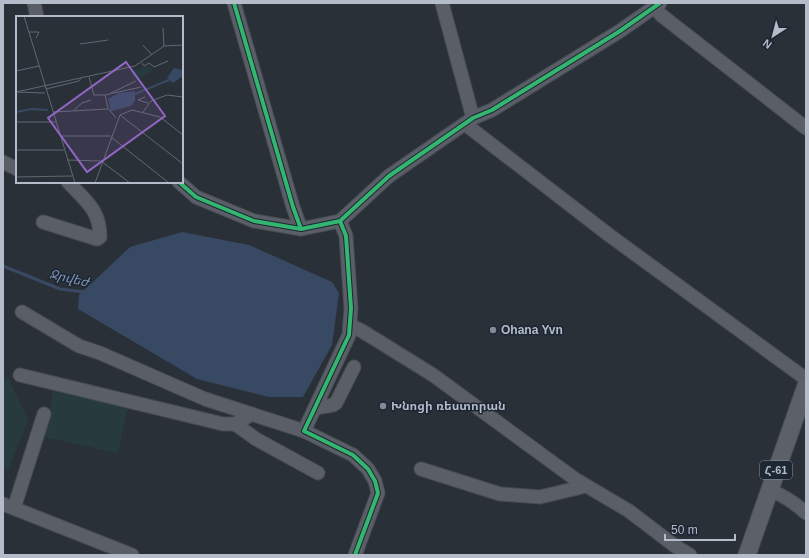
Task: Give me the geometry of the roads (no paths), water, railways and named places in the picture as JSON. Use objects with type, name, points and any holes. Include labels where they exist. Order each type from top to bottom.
[{"type":"main road","name":"Հ-61","points":[[746,555],[806,386]]},
{"type":"street","points":[[34,3],[37,16]]},
{"type":"street","points":[[234,3],[293,207],[301,229]]},
{"type":"street","points":[[442,3],[469,121],[609,235],[806,379]]},
{"type":"street","points":[[183,186],[196,197],[254,221],[301,229],[340,221],[389,176],[469,121],[492,110],[620,31],[656,4],[661,15],[806,128]]},
{"type":"street","points":[[3,162],[16,168]]},
{"type":"street","points":[[43,222],[97,238],[100,237],[100,225],[96,213],[69,183]]},
{"type":"street","points":[[304,431],[349,335],[351,308],[346,236],[340,221]]},
{"type":"street","points":[[22,312],[79,346],[100,353],[205,399],[304,431],[353,455],[368,470],[375,481],[378,494],[355,555]]},
{"type":"street","points":[[350,325],[433,375],[510,433],[586,486],[629,511],[675,546],[690,555]]},
{"type":"street","points":[[315,408],[333,405],[336,403],[354,367]]},
{"type":"street","points":[[20,375],[223,424],[235,424],[252,414]]},
{"type":"street","points":[[44,414],[9,506],[132,555]]},
{"type":"street","points":[[235,424],[256,439],[318,472]]},
{"type":"street","points":[[421,468],[500,494],[540,498],[586,486]]},
{"type":"street","points":[[769,490],[780,494],[806,513]]},
{"type":"water","points":[[182,232],[249,245],[332,282],[339,293],[332,345],[303,397],[269,397],[197,379],[78,309],[79,295],[130,247]]},
{"type":"waterway","name":"Ջրվեժ","points":[[3,266],[60,289],[85,292]]},
{"type":"place","name":"Ohana Yvn","points":[[493,330]]},
{"type":"place","name":"Խնոցի ռեստորան","points":[[383,406]]}]
